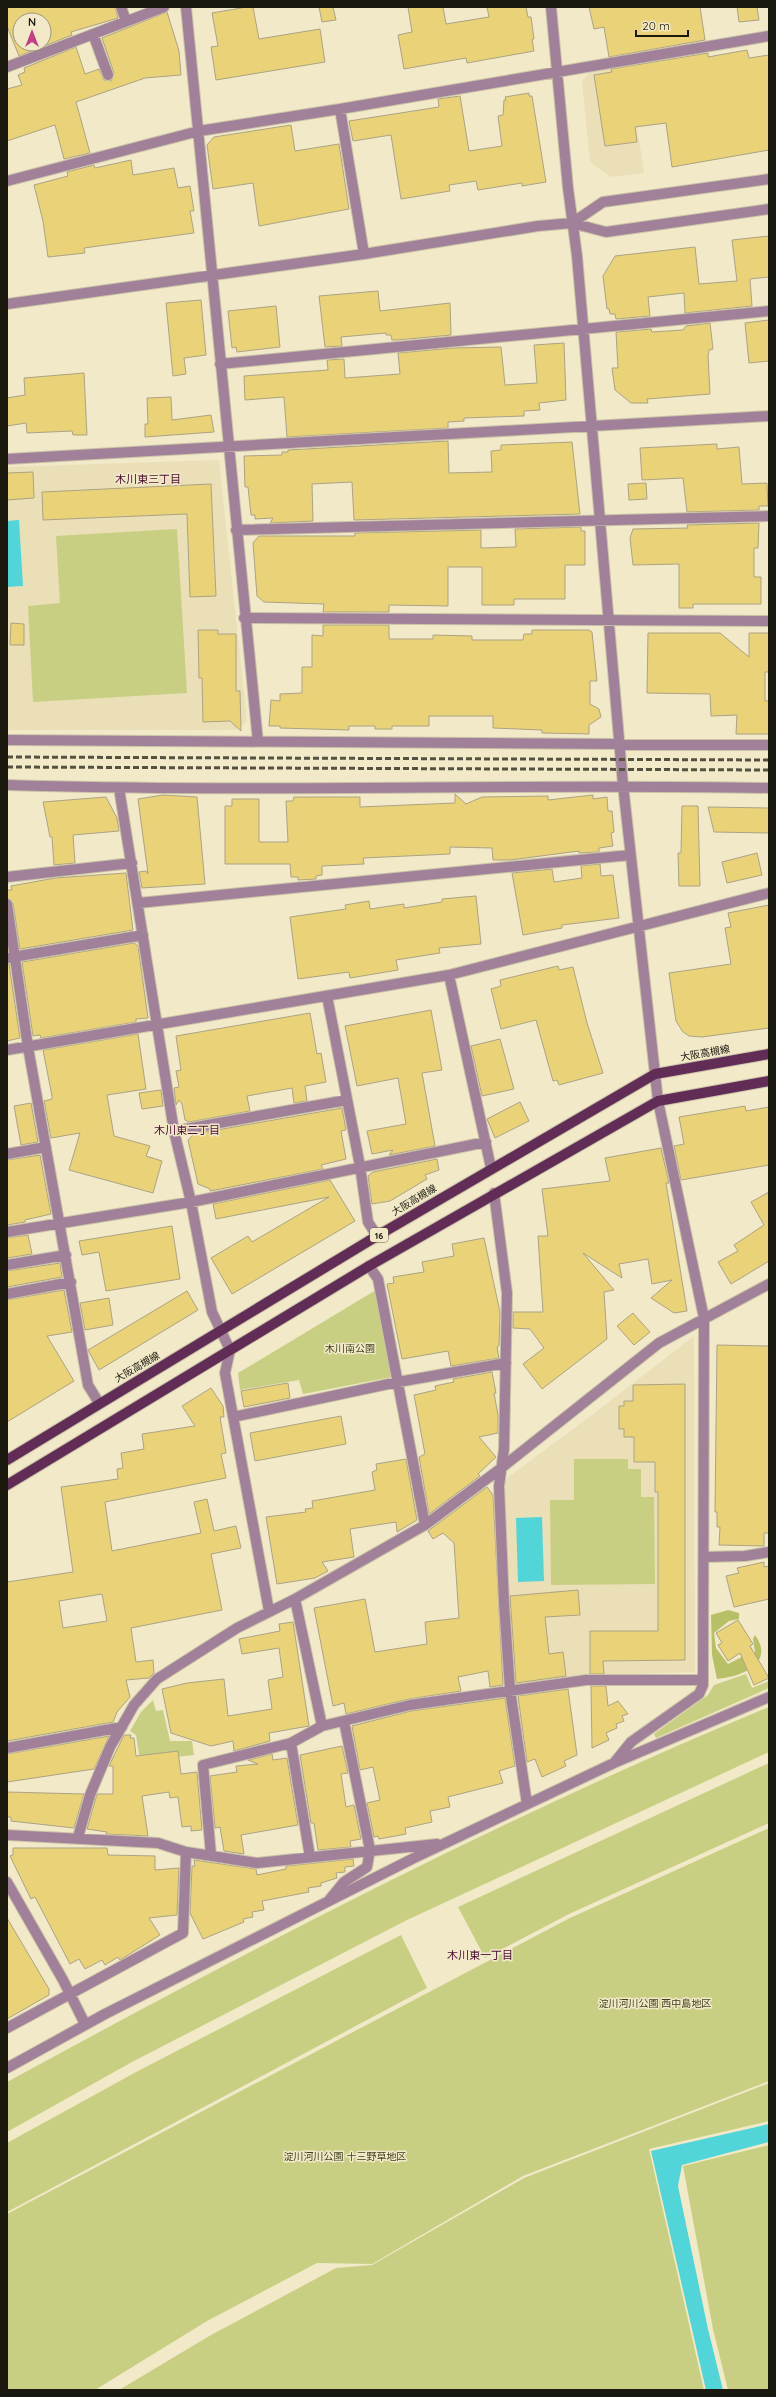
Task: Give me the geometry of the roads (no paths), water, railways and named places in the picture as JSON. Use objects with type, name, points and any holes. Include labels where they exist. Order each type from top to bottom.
[{"type":"main road","name":"大阪高槻線","points":[[7,1460],[99,1403],[491,1168],[655,1074],[769,1054]]},
{"type":"main road","name":"16","points":[[7,1485],[369,1266],[494,1193],[658,1101],[769,1081]]},
{"type":"street","points":[[121,7],[126,21]]},
{"type":"street","points":[[7,67],[164,7]]},
{"type":"street","points":[[186,7],[229,446],[244,618],[258,742]]},
{"type":"street","points":[[551,7],[572,223],[578,256],[583,330],[593,426],[623,785],[658,1101],[704,1318],[703,1680],[699,1694],[631,1742],[614,1764]]},
{"type":"street","points":[[93,34],[108,75]]},
{"type":"street","points":[[7,181],[199,131],[340,109],[556,70],[769,36]]},
{"type":"street","points":[[340,109],[364,254]]},
{"type":"street","points":[[572,223],[603,202],[769,179]]},
{"type":"street","points":[[7,304],[572,223],[606,232],[769,209]]},
{"type":"street","points":[[220,364],[769,311]]},
{"type":"street","points":[[7,459],[769,416]]},
{"type":"street","points":[[236,530],[769,516]]},
{"type":"street","points":[[244,618],[769,621]]},
{"type":"street","points":[[7,740],[769,745]]},
{"type":"street","points":[[7,784],[119,788],[623,785],[769,788]]},
{"type":"street","points":[[119,788],[174,1131],[191,1202],[212,1312],[230,1350],[224,1373],[269,1611]]},
{"type":"street","points":[[138,903],[630,855]]},
{"type":"street","points":[[7,877],[132,863]]},
{"type":"street","points":[[7,1050],[449,975],[638,928],[769,893]]},
{"type":"street","points":[[7,904],[11,958],[66,1254],[88,1385],[99,1403]]},
{"type":"street","points":[[11,958],[143,934]]},
{"type":"street","points":[[449,975],[491,1168]]},
{"type":"street","points":[[327,996],[360,1166],[368,1222],[377,1236]]},
{"type":"street","points":[[174,1131],[347,1100]]},
{"type":"street","points":[[7,1232],[191,1202],[360,1166],[486,1142]]},
{"type":"street","points":[[7,1154],[46,1147]]},
{"type":"street","points":[[494,1193],[507,1293],[504,1449],[500,1469],[504,1603],[510,1690],[527,1804]]},
{"type":"street","points":[[7,1265],[66,1254]]},
{"type":"street","points":[[369,1266],[378,1279],[425,1525]]},
{"type":"street","points":[[7,1294],[71,1282]]},
{"type":"street","points":[[78,1837],[90,1795],[110,1747],[134,1705],[156,1679],[269,1611],[295,1599],[425,1525],[500,1469],[659,1343],[769,1284]]},
{"type":"street","points":[[233,1417],[398,1382],[506,1363]]},
{"type":"street","points":[[704,1557],[745,1556],[769,1552]]},
{"type":"street","points":[[295,1599],[322,1726]]},
{"type":"street","points":[[211,1855],[203,1765],[291,1743],[322,1726],[410,1705],[586,1680],[703,1680]]},
{"type":"street","points":[[7,2068],[86,2024],[527,1804],[614,1764],[769,1697]]},
{"type":"street","points":[[328,1902],[344,1882],[367,1867],[370,1850],[344,1721]]},
{"type":"street","points":[[7,1748],[122,1727]]},
{"type":"street","points":[[291,1743],[310,1857]]},
{"type":"street","points":[[7,1835],[78,1837],[158,1843],[186,1852],[257,1863],[370,1850],[445,1844]]},
{"type":"street","points":[[7,2028],[183,1933],[186,1852]]},
{"type":"street","points":[[7,1882],[10,1893],[70,1993],[86,2024]]},
{"type":"water","points":[[19,520],[23,586],[7,587],[7,521]]},
{"type":"water","points":[[542,1517],[544,1581],[518,1582],[516,1518]]},
{"type":"water","points":[[769,2124],[769,2142],[682,2165],[678,2186],[708,2329],[723,2390],[706,2390],[651,2151]]},
{"type":"railway","points":[[7,757],[769,760]]},
{"type":"railway","points":[[7,767],[769,770]]},
{"type":"district","name":"木川東三丁目","points":[[148,479]]},
{"type":"district","name":"木川東二丁目","points":[[187,1130]]},
{"type":"district","name":"木川東一丁目","points":[[480,1955]]},
{"type":"park label","name":"木川南公園","points":[[350,1348]]},
{"type":"park label","name":"淀川河川公園 西中島地区","points":[[655,2003]]},
{"type":"park label","name":"淀川河川公園 十三野草地区","points":[[345,2156]]}]
